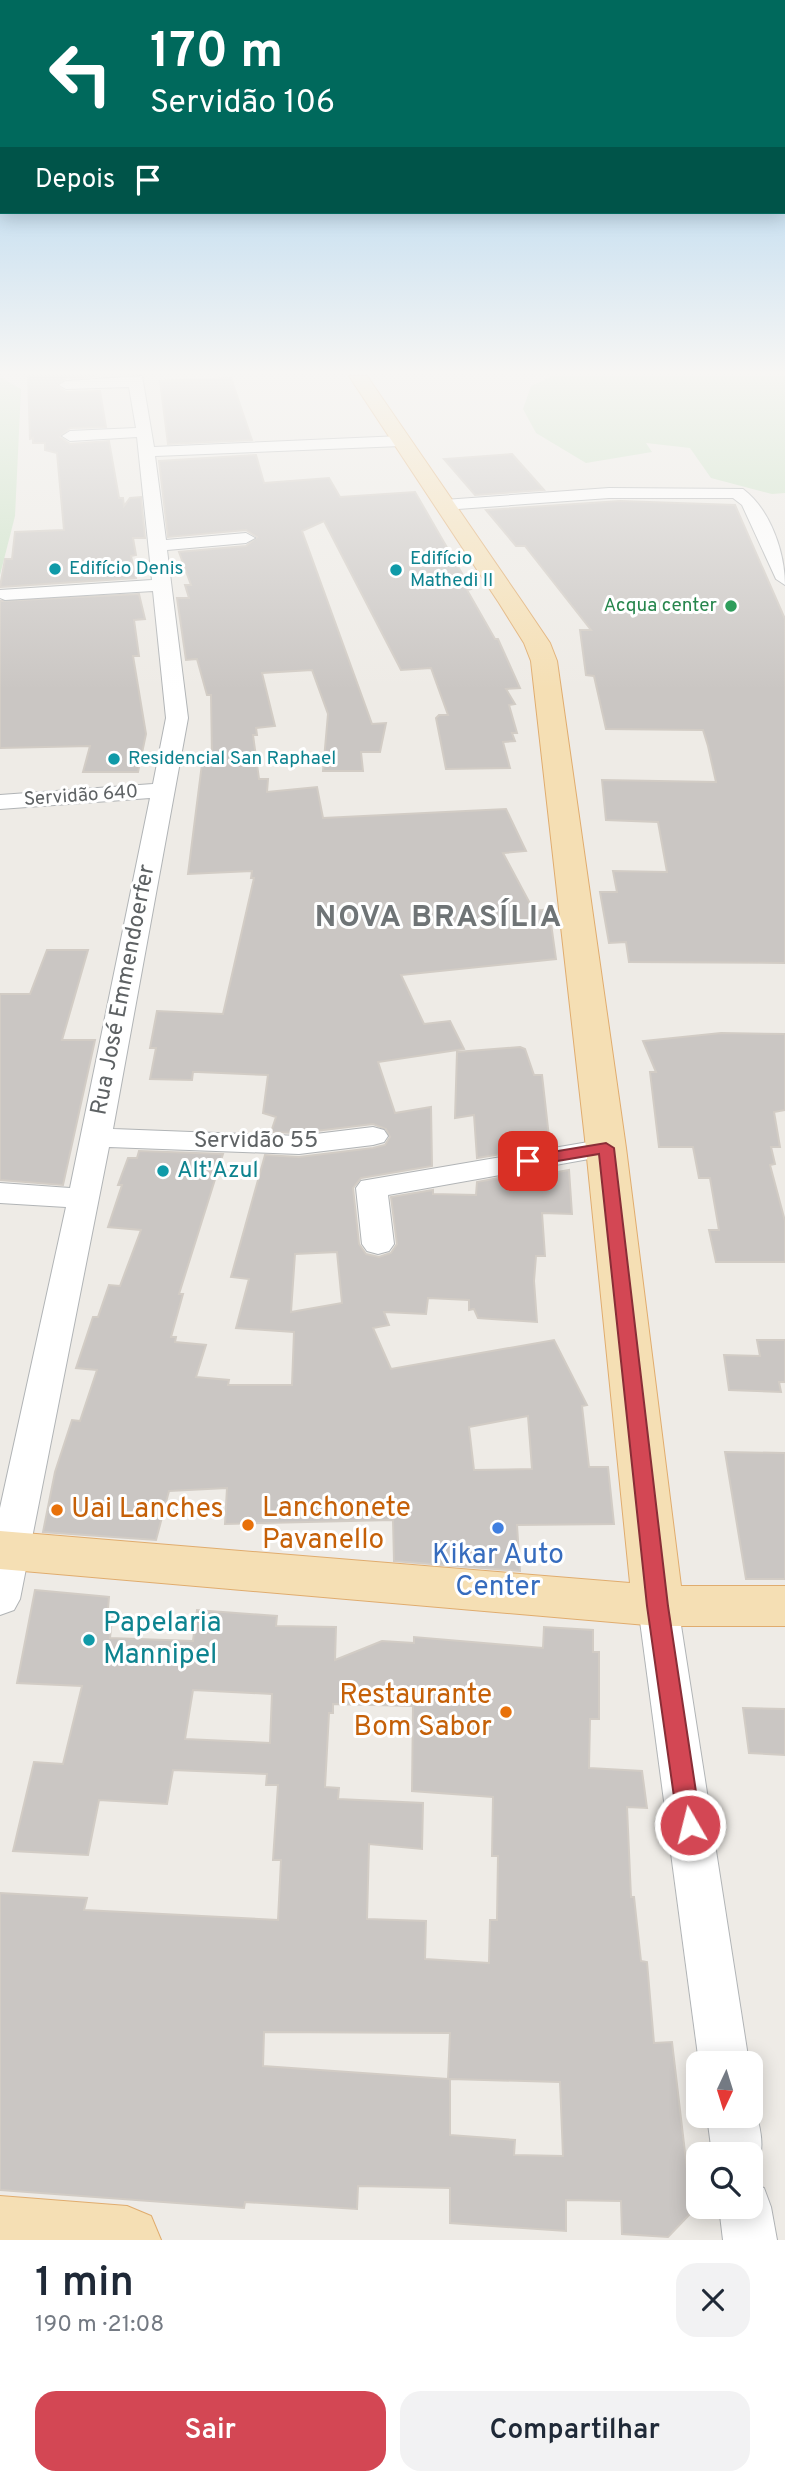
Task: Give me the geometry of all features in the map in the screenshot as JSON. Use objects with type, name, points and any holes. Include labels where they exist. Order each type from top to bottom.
[{"type":"main road","points":[[428,481],[537,643],[544,661],[606,1148],[658,1606]]},
{"type":"main road","points":[[3,1567],[658,1606],[785,1606]]},
{"type":"main road","points":[[0,2230],[127,2240]]},
{"type":"street","name":"Rua José Emmendoerfer","points":[[3,1567],[96,1137],[177,718],[150,481]]},
{"type":"street","points":[[444,505],[608,493],[737,493],[750,502],[785,579]]},
{"type":"street","points":[[157,546],[246,538]]},
{"type":"street","points":[[5,594],[162,585]]},
{"type":"street","name":"Servidão 640","points":[[0,802],[163,790]]},
{"type":"street","name":"Servidão 55","points":[[96,1137],[299,1145],[373,1136]]},
{"type":"street","points":[[378,1244],[372,1188],[606,1148]]},
{"type":"street","points":[[0,1193],[83,1198]]},
{"type":"street","points":[[658,1606],[722,2051]]},
{"type":"street","points":[[747,2219],[750,2240]]},
{"type":"green space","points":[[0,481],[17,481],[15,516],[0,575]]},
{"type":"green space","points":[[721,481],[785,481],[785,493],[772,494]]},
{"type":"building","points":[[60,481],[116,481],[119,498],[123,498],[124,506],[130,498],[141,497],[145,538],[133,538],[136,555],[131,556],[136,578],[0,587],[5,559],[12,559],[15,532],[64,530]]},
{"type":"building","points":[[161,481],[263,481],[264,483],[330,481],[340,497],[415,492],[471,589],[467,590],[495,639],[498,639],[520,688],[506,689],[515,704],[509,705],[517,733],[512,733],[515,741],[503,742],[510,768],[446,769],[436,718],[439,715],[448,715],[431,668],[401,670],[324,521],[302,531],[372,724],[386,723],[380,752],[361,752],[363,771],[323,771],[328,714],[312,670],[262,673],[275,726],[256,728],[257,735],[253,735],[259,779],[268,779],[267,792],[317,787],[323,818],[506,809],[526,851],[503,853],[534,911],[549,909],[556,959],[401,975],[424,1024],[450,1021],[464,1049],[378,1062],[395,1113],[431,1107],[432,1166],[361,1178],[353,1188],[359,1244],[366,1254],[379,1257],[391,1253],[397,1244],[391,1197],[433,1190],[433,1194],[476,1195],[477,1182],[552,1168],[552,1173],[569,1170],[572,1214],[542,1213],[545,1256],[536,1256],[534,1281],[537,1322],[478,1318],[474,1309],[469,1310],[469,1300],[428,1298],[426,1314],[384,1312],[389,1325],[373,1328],[391,1369],[554,1340],[587,1405],[582,1406],[589,1467],[608,1467],[614,1524],[517,1525],[520,1571],[394,1561],[393,1520],[225,1524],[227,1488],[169,1491],[156,1540],[43,1532],[55,1472],[72,1420],[80,1421],[97,1370],[76,1368],[93,1317],[98,1317],[109,1285],[120,1286],[141,1230],[108,1227],[128,1158],[137,1158],[139,1151],[223,1154],[179,1294],[183,1294],[171,1337],[176,1337],[175,1342],[206,1345],[196,1377],[229,1380],[228,1385],[292,1385],[294,1332],[236,1328],[249,1279],[231,1277],[265,1155],[299,1157],[373,1148],[385,1145],[390,1137],[386,1129],[373,1124],[299,1133],[271,1132],[276,1117],[263,1113],[268,1075],[193,1072],[192,1080],[150,1079],[156,1048],[150,1048],[157,1011],[223,1014],[254,878],[251,878],[252,871],[188,874],[203,756],[212,756],[211,695],[207,695],[197,659],[186,660],[177,598],[189,598],[185,585],[191,585],[179,552],[246,546],[257,537],[246,530],[168,537]],"holes":[[[337,1252],[342,1303],[291,1312],[295,1254]],[[528,1416],[532,1469],[474,1470],[469,1427]]]},
{"type":"building","points":[[463,481],[536,481],[544,490],[475,495]]},
{"type":"building","points":[[620,501],[735,505],[785,619],[785,963],[629,962],[626,942],[609,943],[600,892],[617,892],[613,871],[667,872],[658,822],[606,820],[602,780],[716,782],[708,746],[703,730],[606,729],[594,676],[586,675],[580,630],[591,630],[525,546],[516,546],[486,510]]},
{"type":"building","points":[[139,594],[145,619],[134,620],[139,656],[133,656],[146,734],[138,772],[83,772],[90,746],[0,748],[0,601]]},
{"type":"building","points":[[47,950],[88,950],[62,1040],[95,1040],[63,1185],[0,1180],[0,994],[30,994]]},
{"type":"building","points":[[721,1033],[785,1034],[785,1110],[774,1112],[780,1147],[771,1147],[775,1164],[770,1165],[785,1221],[785,1262],[716,1262],[709,1230],[719,1230],[710,1178],[699,1178],[693,1147],[659,1147],[650,1072],[656,1072],[643,1041]]},
{"type":"building","points":[[520,1047],[525,1049],[534,1075],[542,1075],[550,1146],[477,1158],[474,1115],[455,1118],[457,1052]]},
{"type":"building","points":[[757,1340],[785,1340],[785,1382],[779,1382],[781,1392],[729,1390],[724,1355],[760,1356]]},
{"type":"building","points":[[725,1452],[785,1453],[785,1579],[746,1579]]},
{"type":"building","points":[[35,1590],[109,1597],[108,1609],[113,1609],[110,1638],[193,1641],[197,1610],[277,1616],[276,1626],[336,1627],[335,1660],[382,1641],[414,1643],[414,1637],[543,1648],[544,1627],[593,1630],[593,1652],[599,1652],[599,1719],[590,1719],[589,1768],[642,1771],[647,1808],[627,1807],[631,1897],[634,1897],[641,1961],[647,1962],[654,2043],[672,2042],[686,2161],[686,2218],[668,2237],[622,2234],[621,2201],[566,2200],[566,2231],[450,2223],[450,2188],[358,2186],[357,2209],[245,2202],[244,2208],[0,2190],[0,1893],[87,1898],[84,1910],[278,1920],[281,1860],[273,1860],[278,1785],[266,1785],[267,1774],[173,1770],[167,1804],[99,1800],[88,1855],[13,1851],[34,1762],[63,1764],[82,1686],[17,1683]],"holes":[[[193,1690],[272,1694],[270,1743],[185,1739]],[[333,1704],[413,1706],[412,1791],[493,1797],[492,1856],[498,1856],[497,1920],[490,1920],[489,1963],[425,1959],[426,1921],[367,1919],[369,1844],[422,1849],[423,1803],[338,1799],[339,1788],[325,1787],[329,1713],[333,1713]],[[264,2032],[450,2033],[448,2079],[263,2066]],[[450,2079],[560,2082],[563,2156],[514,2155],[515,2140],[450,2135]]]},
{"type":"building","points":[[743,1708],[785,1709],[785,1755],[749,1753]]},
{"type":"place","name":"Edifício Denis","points":[[55,569]]},
{"type":"place","name":"Edifício Mathedi II","points":[[396,570]]},
{"type":"place","name":"Acqua center","points":[[731,606]]},
{"type":"place","name":"Residencial San Raphael","points":[[114,759]]},
{"type":"place","name":"Alt'Azul","points":[[163,1171]]},
{"type":"place","name":"Uai Lanches","points":[[57,1510]]},
{"type":"place","name":"Lanchonete Pavanello","points":[[248,1525]]},
{"type":"place","name":"Kikar Auto Center","points":[[498,1528]]},
{"type":"place","name":"Papelaria Mannipel","points":[[89,1640]]},
{"type":"place","name":"Restaurante Bom Sabor","points":[[506,1712]]},
{"type":"district","name":"NOVA BRASÍLIA","points":[[439,918]]},
{"type":"route","points":[[528,1161],[606,1148],[658,1606],[690,1825]]}]
